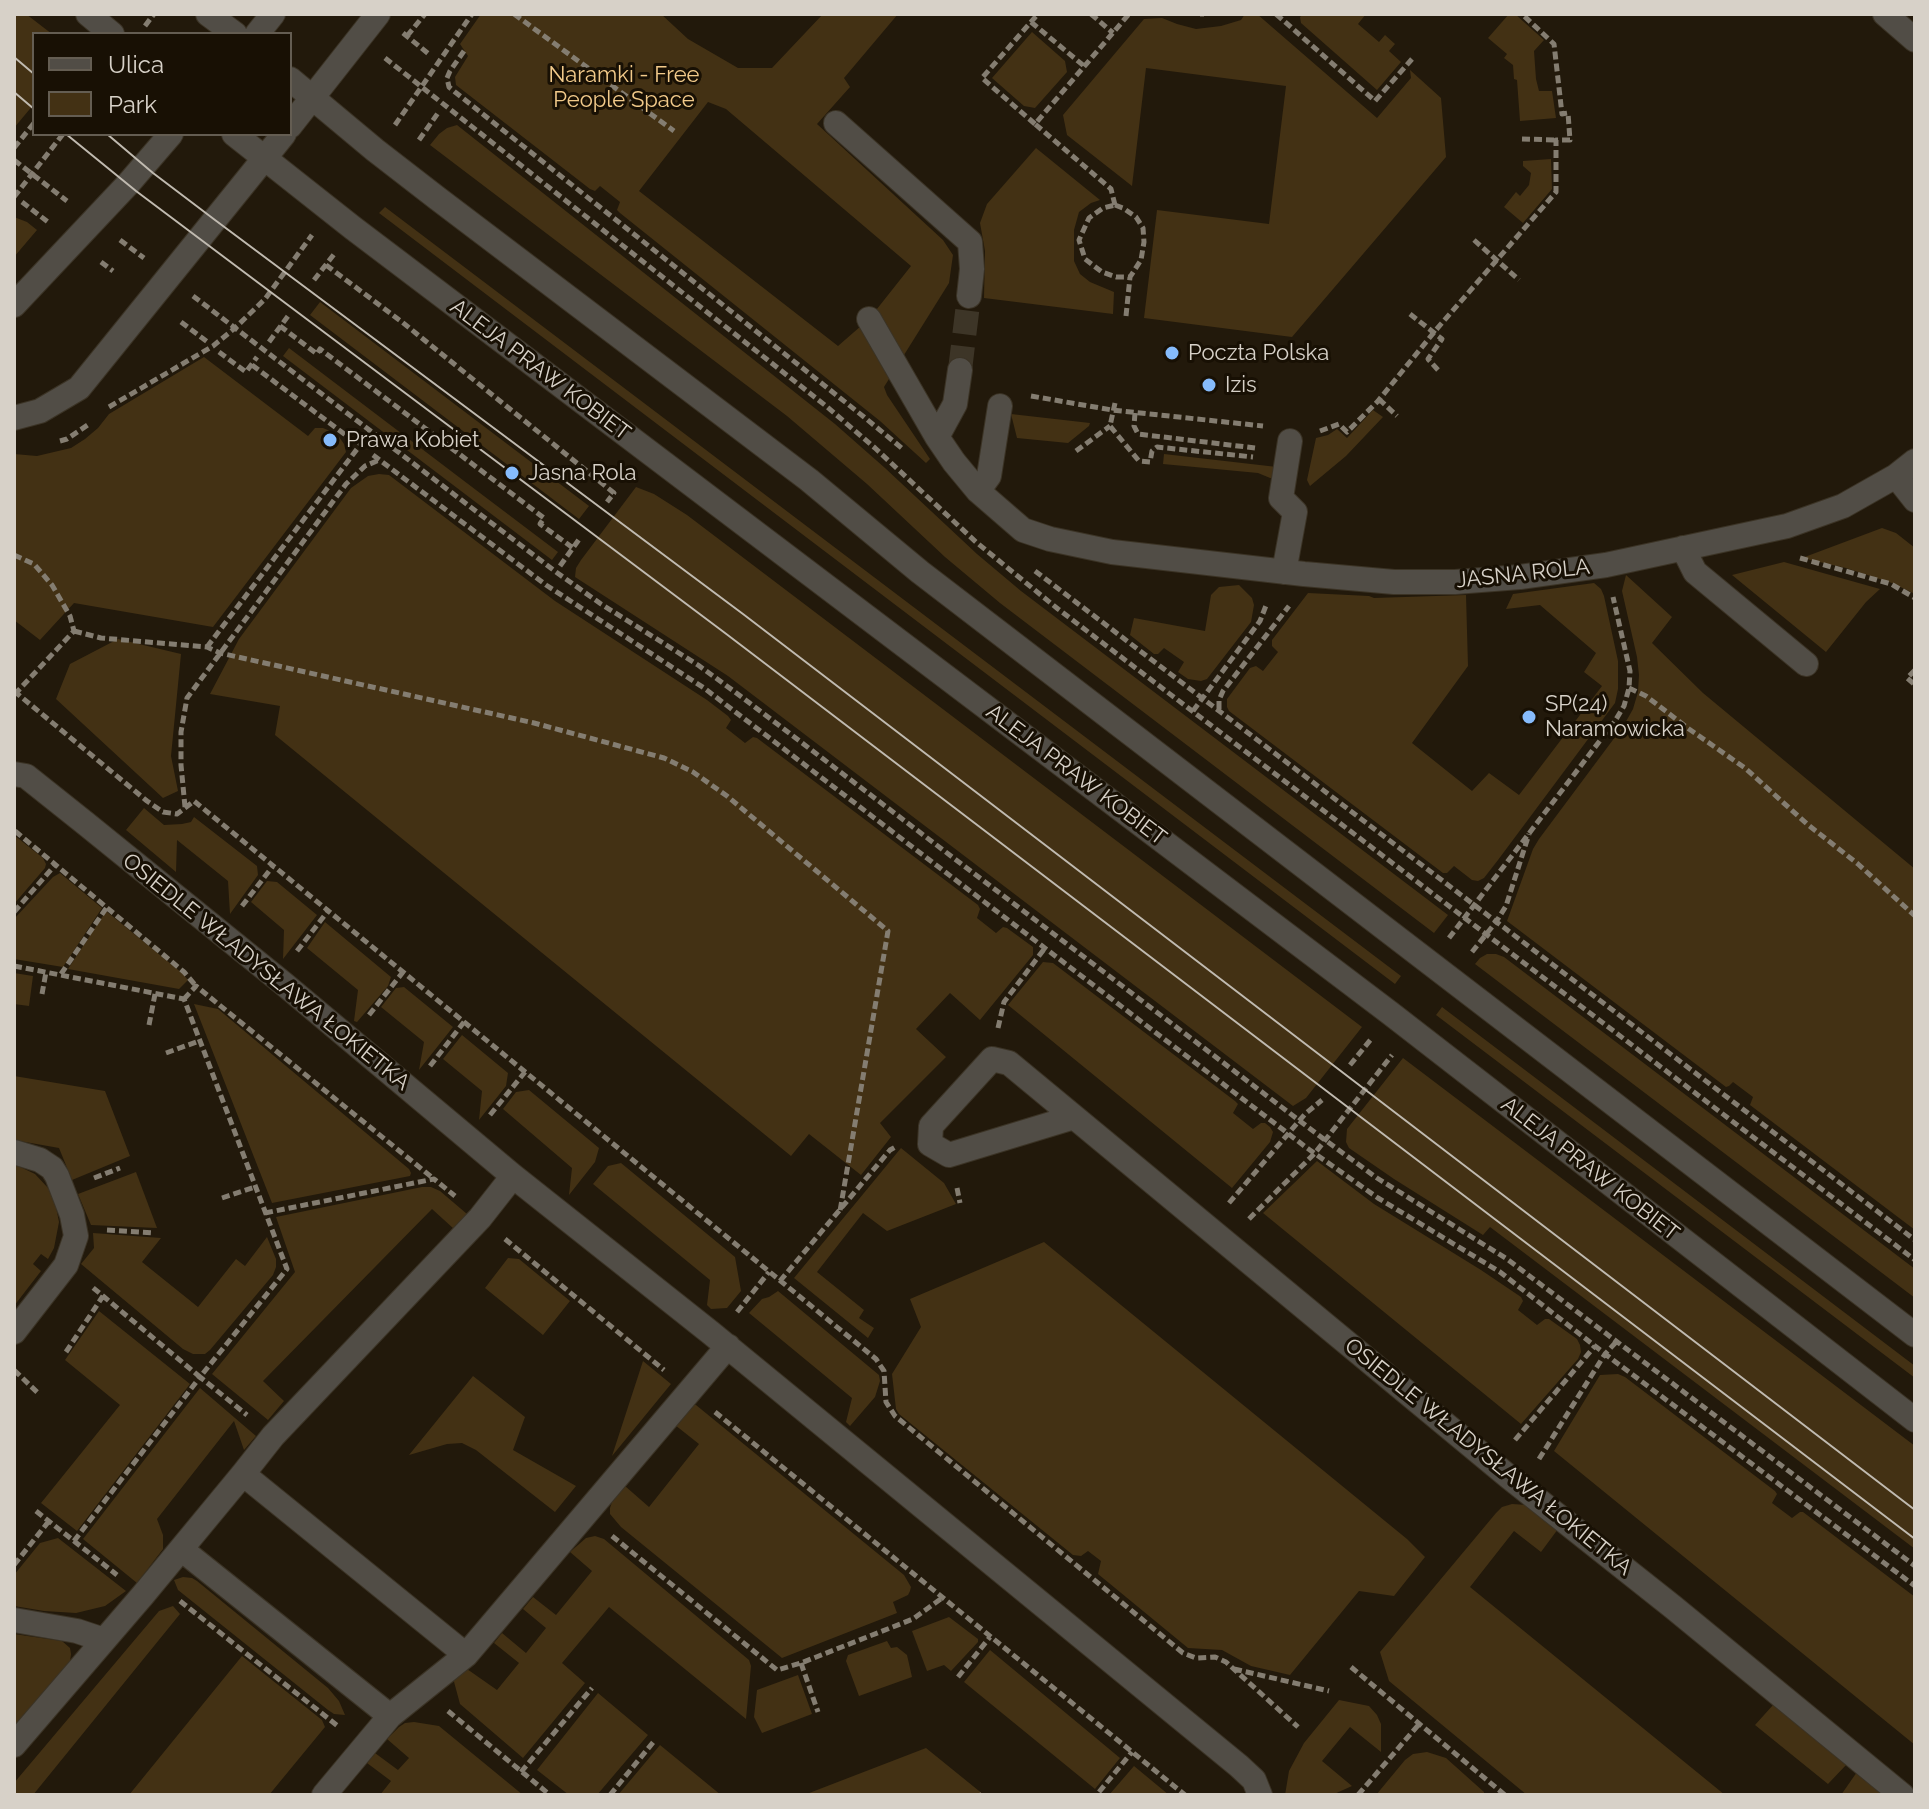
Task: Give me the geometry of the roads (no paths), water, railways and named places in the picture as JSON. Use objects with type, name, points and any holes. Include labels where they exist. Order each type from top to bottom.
[{"type":"street","points":[[88,14],[110,32]]},
{"type":"street","points":[[208,14],[232,32]]},
{"type":"street","points":[[259,32],[273,14]]},
{"type":"street","points":[[292,124],[378,14]]},
{"type":"street","points":[[1885,14],[1915,40]]},
{"type":"street","points":[[292,81],[437,198],[809,480],[932,582],[1915,1335]]},
{"type":"street","points":[[836,123],[970,242],[972,269],[969,296]]},
{"type":"street","points":[[14,305],[169,136]]},
{"type":"street","name":"ALEJA PRAW KOBIET","points":[[236,136],[1390,1013],[1915,1420]]},
{"type":"street","points":[[14,418],[40,411],[79,388],[282,136]]},
{"type":"street","name":"JASNA ROLA","points":[[869,319],[937,437],[978,491],[1023,530],[1112,552],[1394,582],[1455,582],[1520,577],[1606,565],[1787,526],[1843,506],[1905,468]]},
{"type":"street","points":[[937,437],[955,404],[960,370]]},
{"type":"street","points":[[978,491],[989,476],[1010,400]]},
{"type":"street","points":[[1277,439],[1281,498],[1295,512],[1288,573]]},
{"type":"street","points":[[1905,468],[1915,500]]},
{"type":"street","points":[[1683,548],[1695,572],[1806,664]]},
{"type":"street","name":"OSIEDLE WŁADYSŁAWA ŁOKIETKA","points":[[14,774],[26,776],[85,823],[284,984],[513,1176],[728,1346],[1239,1766],[1254,1780],[1260,1795]]},
{"type":"street","name":"OSIEDLE WŁADYSŁAWA ŁOKIETKA","points":[[1074,1117],[949,1155],[930,1144],[931,1126],[992,1059],[1009,1063],[1494,1465],[1902,1795]]},
{"type":"street","points":[[14,1152],[40,1160],[52,1168],[63,1189],[76,1236],[66,1265],[14,1332]]},
{"type":"street","points":[[14,1745],[149,1588],[273,1436],[480,1218],[513,1176]]},
{"type":"street","points":[[324,1795],[390,1716],[466,1655],[728,1346]]},
{"type":"street","points":[[243,1474],[466,1655]]},
{"type":"street","points":[[181,1549],[390,1716]]},
{"type":"street","points":[[14,1620],[77,1631],[104,1640]]},
{"type":"tunnel","points":[[960,370],[969,296]]},
{"type":"tram line","points":[[14,57],[32,72]]},
{"type":"tram line","points":[[14,92],[32,107]]},
{"type":"tram line","points":[[68,136],[136,191],[725,633],[1915,1539]]},
{"type":"tram line","points":[[109,136],[215,220],[743,614],[1915,1510]]},
{"type":"place","name":"Poczta Polska","points":[[1172,353]]},
{"type":"place","name":"Izis","points":[[1209,385]]},
{"type":"place","name":"Prawa Kobiet","points":[[330,440]]},
{"type":"place","name":"Jasna Rola","points":[[512,473]]},
{"type":"place","name":"SP(24) Naramowicka","points":[[1529,717]]},
{"type":"park label","name":"Naramki - Free People Space","points":[[624,88]]}]
